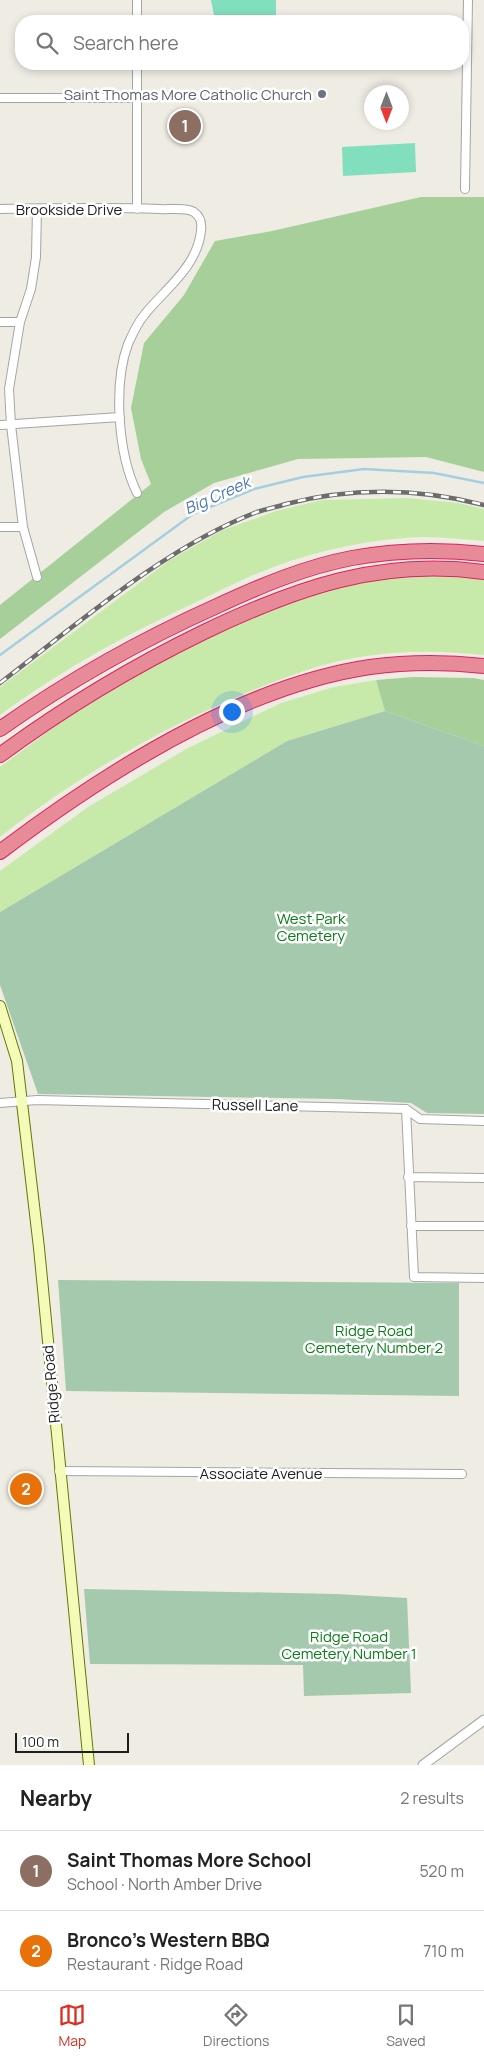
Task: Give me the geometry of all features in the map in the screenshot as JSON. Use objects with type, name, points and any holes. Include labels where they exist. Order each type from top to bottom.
[{"type":"highway","points":[[0,730],[81,677],[143,641],[195,615],[280,578],[330,563],[371,555],[431,551],[484,554]]},
{"type":"highway","points":[[0,756],[94,691],[138,665],[277,599],[334,581],[377,572],[422,569],[484,572]]},
{"type":"highway","points":[[0,852],[103,779],[201,725],[262,698],[322,678],[371,667],[425,663],[484,666]]},
{"type":"main road","name":"Ridge Road","points":[[1,1012],[17,1061],[22,1102],[39,1248],[59,1471],[89,1765]]},
{"type":"street","points":[[137,0],[137,15]]},
{"type":"street","points":[[468,0],[468,15]]},
{"type":"street","points":[[137,70],[137,209]]},
{"type":"street","points":[[465,190],[467,70]]},
{"type":"street","points":[[0,98],[137,98]]},
{"type":"street","name":"Brookside Drive","points":[[0,209],[192,211],[199,217],[202,223],[199,246],[193,260],[143,316],[128,344],[119,384],[120,417]]},
{"type":"street","points":[[36,209],[36,257],[31,289],[20,322],[9,390],[11,425],[23,527],[37,577]]},
{"type":"street","points":[[0,322],[20,322]]},
{"type":"street","points":[[0,424],[11,425],[120,417],[129,477],[137,493]]},
{"type":"street","points":[[0,527],[23,527]]},
{"type":"street","name":"Russell Lane","points":[[0,1103],[37,1100],[406,1109],[420,1119],[484,1120]]},
{"type":"street","points":[[406,1109],[414,1277],[484,1278]]},
{"type":"street","points":[[408,1177],[484,1178]]},
{"type":"street","points":[[411,1226],[484,1226]]},
{"type":"street","name":"Associate Avenue","points":[[59,1471],[462,1474]]},
{"type":"street","points":[[423,1765],[484,1720]]},
{"type":"green space","points":[[211,0],[276,0],[276,15],[214,15]]},
{"type":"green space","points":[[415,143],[416,172],[343,176],[342,147]]},
{"type":"green space","points":[[421,197],[484,197],[484,472],[426,457],[298,459],[214,483],[164,512],[0,639],[0,605],[151,484],[141,459],[131,408],[144,343],[184,295],[215,241],[272,231]]},
{"type":"green space","points":[[408,498],[458,503],[484,509],[484,541],[424,537],[385,540],[346,546],[288,562],[239,581],[150,624],[73,666],[0,715],[0,687],[170,560],[223,530],[276,511],[322,500]]},
{"type":"green space","points":[[430,573],[484,578],[484,655],[426,652],[382,654],[337,661],[279,680],[217,705],[120,755],[59,794],[0,837],[0,767],[61,722],[140,672],[205,638],[314,592],[371,579]]},
{"type":"green space","points":[[413,677],[473,678],[484,680],[484,746],[385,711],[376,680]]},
{"type":"green space","points":[[376,680],[385,711],[287,741],[0,912],[0,871],[88,807],[188,748],[281,703],[334,687]]},
{"type":"green space","name":"West Park Cemetery","points":[[385,711],[484,746],[484,1114],[427,1113],[411,1103],[337,1099],[38,1094],[0,985],[0,912],[287,741]]},
{"type":"green space","name":"Ridge Road Cemetery Number 2","points":[[58,1280],[459,1283],[459,1396],[66,1391]]},
{"type":"green space","name":"Ridge Road Cemetery Number 1","points":[[84,1589],[336,1594],[407,1598],[411,1693],[304,1696],[303,1665],[90,1664]]},
{"type":"waterway","name":"Big Creek","points":[[0,655],[193,514],[254,489],[303,477],[364,469],[434,473],[484,483]]},
{"type":"railway","points":[[0,683],[91,612],[156,566],[189,545],[257,512],[311,498],[360,492],[434,495],[484,505]]},
{"type":"place","name":"Saint Thomas More Catholic Church","points":[[322,94]]},
{"type":"place","name":"Saint Thomas More School","points":[[185,126]]},
{"type":"place","name":"Bronco’s Western BBQ","points":[[26,1489]]}]
